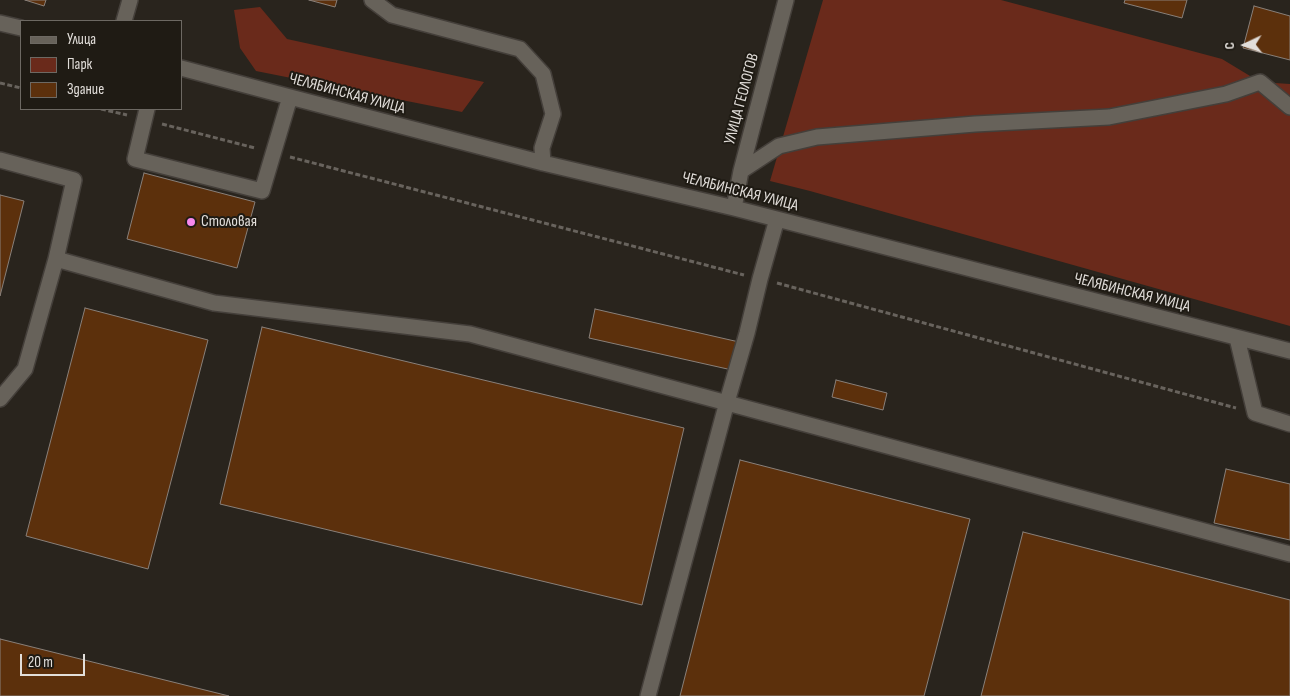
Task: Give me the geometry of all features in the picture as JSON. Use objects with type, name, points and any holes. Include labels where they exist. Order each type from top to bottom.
[{"type":"street","points":[[124,20],[130,0]]},
{"type":"street","points":[[372,0],[392,15],[520,48],[544,74],[552,114],[542,148],[543,163]]},
{"type":"street","name":"УЛИЦА ГЕОЛОГОВ","points":[[734,208],[741,171],[786,0]]},
{"type":"street","points":[[0,23],[20,28]]},
{"type":"street","name":"ЧЕЛЯБИНСКАЯ УЛИЦА","points":[[182,68],[543,163],[778,219],[1290,351]]},
{"type":"street","points":[[741,171],[780,146],[817,136],[975,124],[1109,117],[1226,94],[1260,82],[1290,107]]},
{"type":"street","points":[[146,114],[135,159],[262,191],[290,97]]},
{"type":"street","points":[[0,160],[74,180],[56,259],[25,369],[0,399]]},
{"type":"street","points":[[648,696],[760,279],[778,219]]},
{"type":"street","points":[[56,259],[214,303],[470,334],[1290,554]]},
{"type":"street","points":[[1237,338],[1255,413],[1290,424]]},
{"type":"path","points":[[0,83],[20,88]]},
{"type":"path","points":[[110,110],[146,114],[273,153],[760,279],[1255,413]]},
{"type":"green space","points":[[823,0],[1001,0],[1222,59],[1260,82],[1290,84],[1290,326],[770,181]]},
{"type":"green space","points":[[260,7],[287,39],[484,82],[462,112],[256,71],[240,48],[234,10]]},
{"type":"building","points":[[25,0],[46,0],[44,6]]},
{"type":"building","points":[[309,0],[337,0],[335,7]]},
{"type":"building","points":[[1125,0],[1187,0],[1182,18],[1124,3]]},
{"type":"building","points":[[1254,6],[1290,16],[1290,60],[1243,48]]},
{"type":"building","points":[[144,173],[255,202],[237,268],[127,239]]},
{"type":"building","points":[[0,195],[24,201],[0,296]]},
{"type":"building","points":[[85,308],[208,340],[148,569],[26,536]]},
{"type":"building","points":[[595,309],[739,342],[732,370],[589,338]]},
{"type":"building","points":[[262,327],[684,428],[642,605],[220,504]]},
{"type":"building","points":[[836,380],[887,393],[883,410],[832,397]]},
{"type":"building","points":[[740,460],[970,519],[924,696],[680,696]]},
{"type":"building","points":[[1226,469],[1290,484],[1290,540],[1214,523]]},
{"type":"building","points":[[1023,532],[1290,600],[1290,696],[981,696]]},
{"type":"building","points":[[0,639],[229,696],[0,696]]},
{"type":"place","name":"Столовая","points":[[191,222]]}]
